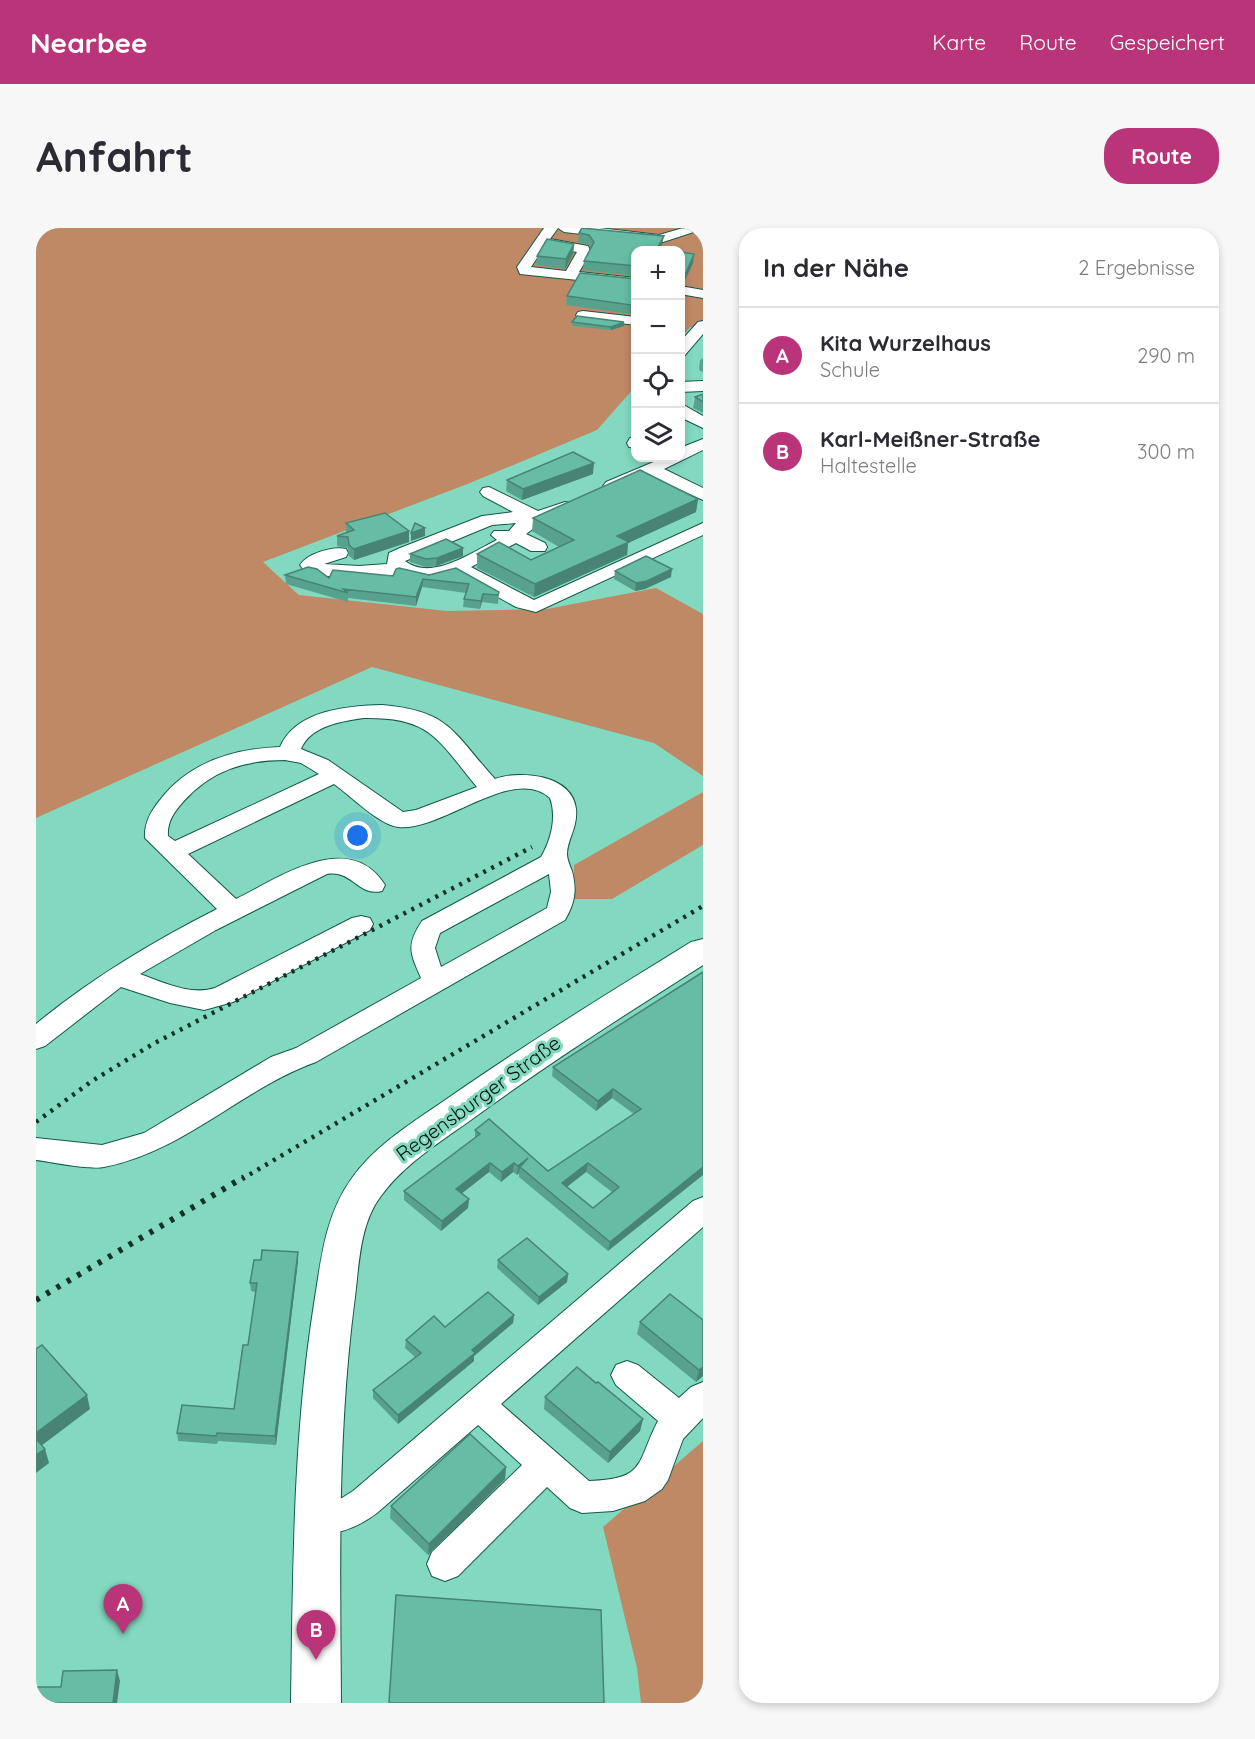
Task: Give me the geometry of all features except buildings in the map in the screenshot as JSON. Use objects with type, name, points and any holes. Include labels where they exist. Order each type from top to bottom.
[{"type":"main road","name":"Regensburger Straße","points":[[316,1703],[320,1439],[329,1339],[350,1219],[358,1199],[392,1161],[490,1086],[581,1025],[703,950]]},
{"type":"street","points":[[551,228],[523,269],[631,282]]},
{"type":"street","points":[[564,228],[654,238],[690,233]]},
{"type":"street","points":[[646,228],[690,233]]},
{"type":"street","points":[[541,242],[583,249],[584,252],[570,276]]},
{"type":"street","points":[[685,291],[703,294]]},
{"type":"street","points":[[583,315],[631,320]]},
{"type":"street","points":[[685,324],[703,325]]},
{"type":"street","points":[[685,347],[703,325]]},
{"type":"street","points":[[685,387],[703,386]]},
{"type":"street","points":[[685,453],[703,444]]},
{"type":"street","points":[[600,491],[667,462]]},
{"type":"street","points":[[650,469],[703,495]]},
{"type":"street","points":[[489,492],[539,518]]},
{"type":"street","points":[[339,553],[311,562],[309,565],[313,568],[351,571],[401,569],[430,576],[443,574],[514,537],[526,524],[580,500]]},
{"type":"street","points":[[401,569],[395,563],[396,557],[488,520],[510,517],[539,518]]},
{"type":"street","points":[[476,525],[475,528],[482,532],[514,537],[538,547]]},
{"type":"street","points":[[457,567],[523,603],[536,606],[546,604],[703,528]]},
{"type":"street","points":[[288,754],[298,735],[328,719],[392,711],[412,715],[431,724],[450,738],[490,788]]},
{"type":"street","points":[[233,910],[157,838],[155,830],[159,819],[192,777],[222,762],[262,755],[288,754],[309,759],[400,820],[420,817],[506,783],[520,782],[551,789],[560,795],[564,807],[563,826],[555,853],[548,863],[538,870],[431,927],[423,938],[422,950],[436,983]]},
{"type":"street","points":[[172,852],[334,775]]},
{"type":"street","points":[[36,1149],[102,1156],[153,1141],[281,1064],[306,1055],[436,983],[556,914],[564,902],[555,853]]},
{"type":"street","points":[[36,1039],[116,976],[150,954],[319,868],[334,864],[348,866],[373,885]]},
{"type":"street","points":[[116,976],[170,994],[204,1001],[224,995],[361,924]]},
{"type":"street","points":[[319,1518],[349,1513],[365,1502],[703,1209]]},
{"type":"street","points":[[478,1405],[582,1497],[624,1494],[647,1482],[657,1467],[671,1428],[692,1408],[627,1375]]},
{"type":"street","points":[[445,1564],[546,1465]]},
{"type":"shaded area","points":[[36,228],[697,228],[703,230],[703,329],[690,327],[685,333],[685,246],[631,246],[631,392],[597,430],[470,483],[263,562],[299,595],[447,611],[547,609],[656,588],[703,614],[703,776],[654,743],[372,667],[36,818]]},
{"type":"shaded area","points":[[703,792],[703,845],[612,899],[573,899],[574,865]]},
{"type":"shaded area","points":[[703,1441],[703,1703],[641,1703],[637,1668],[603,1527]]},
{"type":"railway","points":[[36,1122],[92,1081],[153,1044],[532,847]]},
{"type":"railway","points":[[242,1179],[703,906]]},
{"type":"railway","points":[[36,1300],[244,1177]]},
{"type":"place","name":"Kita Wurzelhaus","points":[[123,1634]]},
{"type":"place","name":"Karl-Meißner-Straße","points":[[316,1660]]}]
